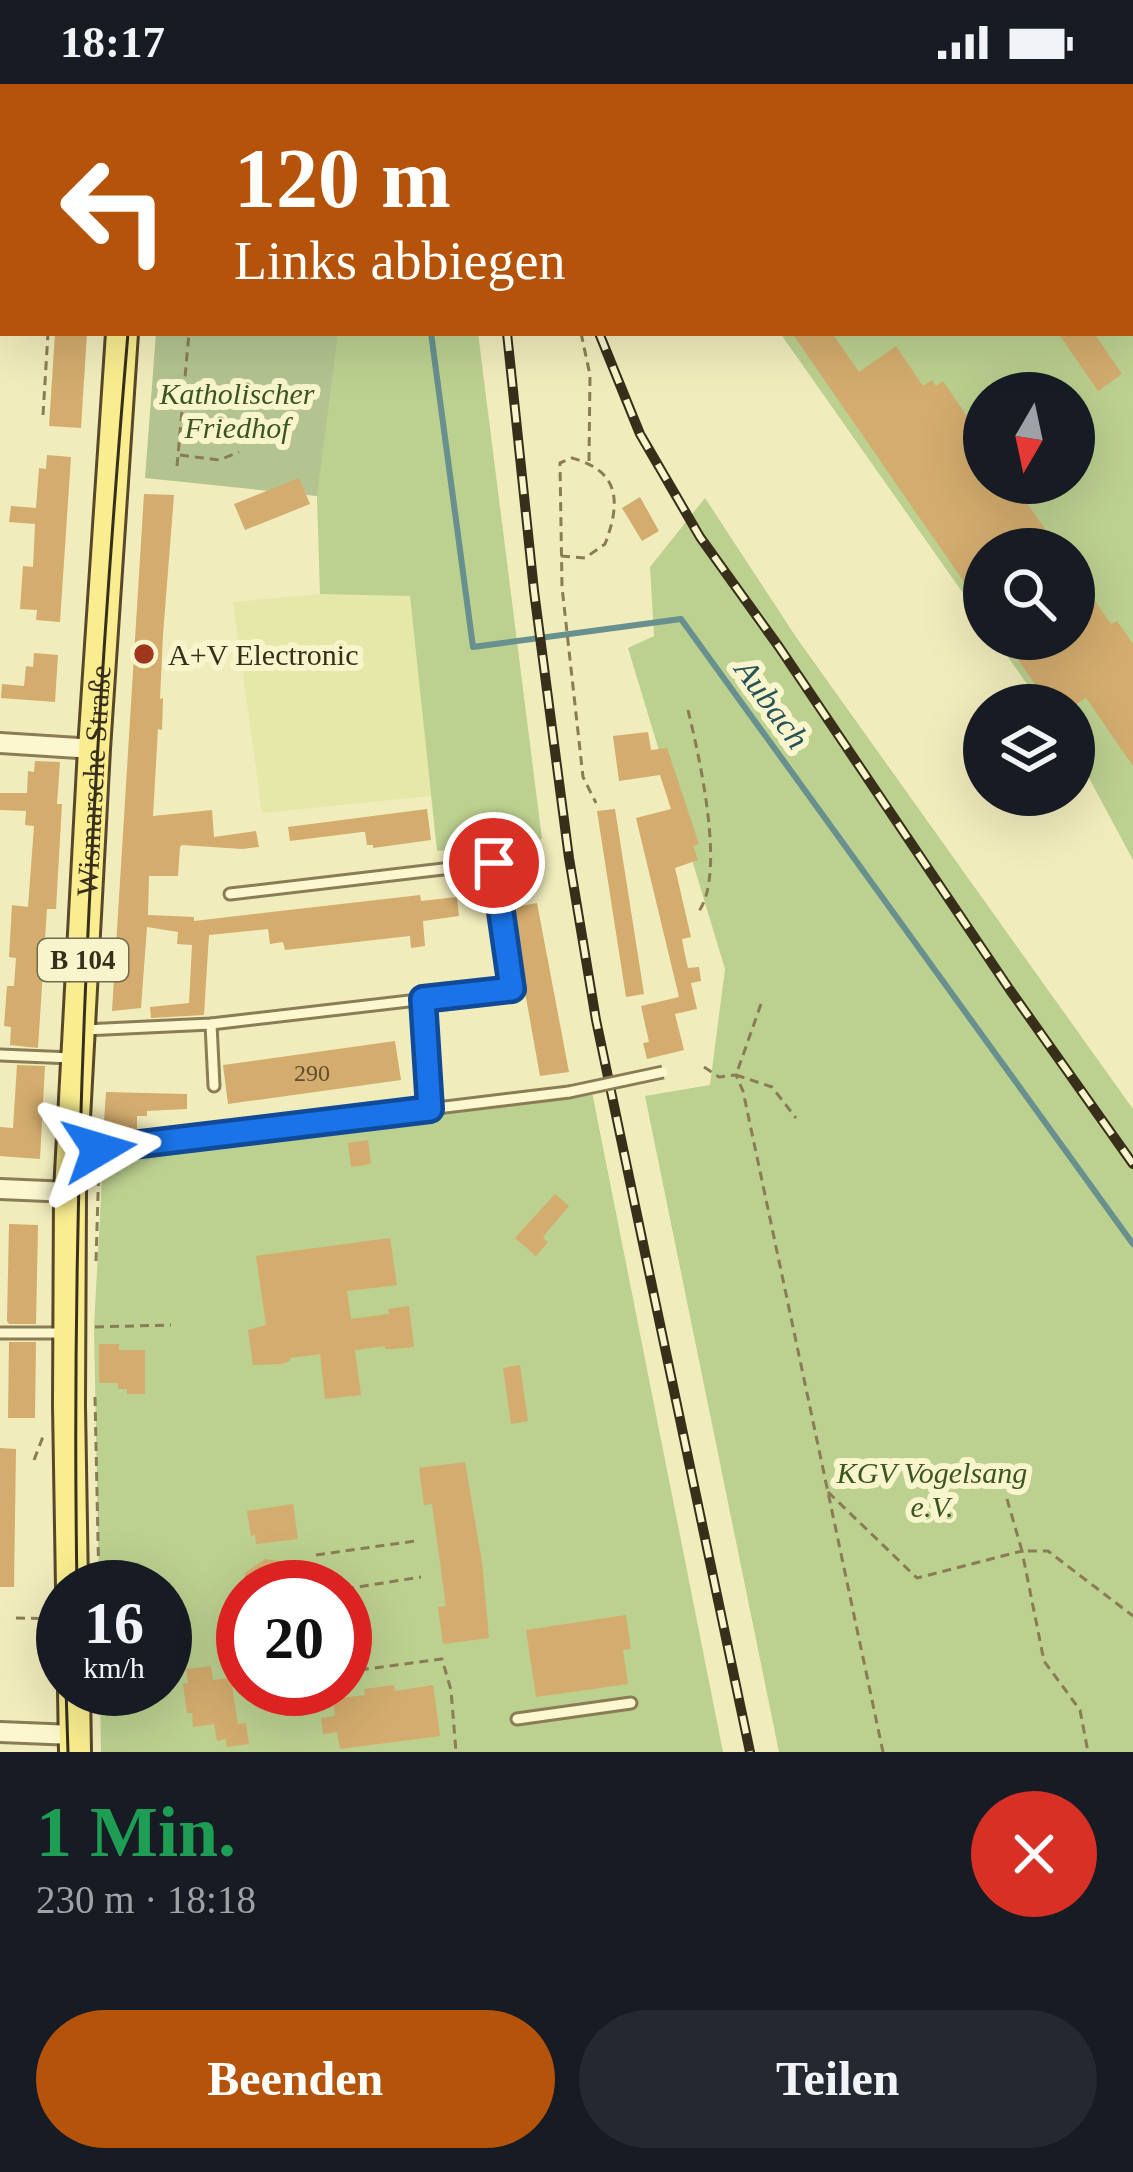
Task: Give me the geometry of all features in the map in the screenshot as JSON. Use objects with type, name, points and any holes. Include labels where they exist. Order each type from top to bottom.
[{"type":"main road","name":"Wismarsche Straße","points":[[70,1560],[82,1330],[70,1192],[86,1149],[78,1044],[122,336]]},
{"type":"street","points":[[0,743],[94,749]]},
{"type":"street","points":[[0,1189],[70,1192]]},
{"type":"street","points":[[0,1732],[74,1743]]},
{"type":"lane","points":[[0,1055],[211,1024],[512,989],[494,863],[230,895]]},
{"type":"lane","points":[[423,999],[430,1109]]},
{"type":"lane","points":[[211,1024],[214,1086]]},
{"type":"lane","points":[[86,1149],[568,1091],[663,1072]]},
{"type":"lane","points":[[0,1333],[82,1330]]},
{"type":"lane","points":[[517,1719],[631,1703]]},
{"type":"path","points":[[43,415],[48,336]]},
{"type":"path","points":[[177,466],[189,336]]},
{"type":"path","points":[[582,336],[590,375],[589,462]]},
{"type":"path","points":[[178,454],[219,460],[239,452]]},
{"type":"path","points":[[560,556],[585,558],[604,544],[615,503],[612,485],[603,473],[589,462],[572,458],[560,464],[560,556],[562,587],[583,777],[596,803]]},
{"type":"path","points":[[688,710],[704,788],[710,860],[709,888],[699,911]]},
{"type":"path","points":[[761,1004],[736,1075],[883,1752]]},
{"type":"path","points":[[704,1067],[719,1077],[736,1075],[772,1087],[796,1118]]},
{"type":"path","points":[[86,1149],[96,1260]]},
{"type":"path","points":[[82,1330],[171,1325]]},
{"type":"path","points":[[95,1398],[98,1560]]},
{"type":"path","points":[[828,1492],[917,1578],[1022,1551],[1048,1551],[1133,1616]]},
{"type":"path","points":[[1007,1499],[1044,1660],[1080,1710],[1088,1752]]},
{"type":"path","points":[[316,1555],[415,1540]]},
{"type":"path","points":[[372,1585],[421,1577]]},
{"type":"path","points":[[16,1618],[36,1618]]},
{"type":"path","points":[[372,1668],[442,1659],[451,1690],[456,1752]]},
{"type":"green space","name":"Katholischer Friedhof","points":[[156,336],[338,336],[317,496],[145,478]]},
{"type":"green space","points":[[301,336],[478,336],[542,839],[437,851],[410,596],[320,594],[317,496]]},
{"type":"green space","points":[[782,336],[1133,336],[1133,860],[1095,789],[1095,684],[1027,684],[1010,660],[1095,660],[1095,528],[963,528],[963,593]]},
{"type":"green space","name":"KGV Vogelsang e.V.","points":[[705,498],[796,637],[1133,1109],[1133,1752],[779,1752],[645,1096],[710,1085],[725,969],[628,648],[654,636],[650,567]]},
{"type":"green space","points":[[320,594],[410,595],[431,796],[262,813],[233,602]]},
{"type":"green space","points":[[592,1092],[723,1752],[101,1752],[100,1716],[192,1716],[192,1560],[98,1560],[94,1327],[103,1160]]},
{"type":"building","points":[[55,336],[87,336],[81,428],[49,426]]},
{"type":"building","points":[[794,336],[834,336],[859,372],[896,346],[923,386],[932,380],[936,386],[943,381],[963,410],[963,504],[1028,504],[1044,528],[963,528],[963,581]]},
{"type":"building","points":[[1060,336],[1096,336],[1122,374],[1098,391],[1095,372],[1085,372]]},
{"type":"building","points":[[47,455],[71,457],[60,622],[36,620],[37,610],[20,609],[23,566],[33,567],[35,524],[9,522],[11,506],[36,508],[39,468],[46,469]]},
{"type":"building","points":[[299,478],[310,504],[245,530],[234,504]]},
{"type":"building","points":[[144,494],[174,495],[153,816],[212,810],[214,837],[256,831],[259,847],[182,845],[178,876],[149,876],[148,915],[194,917],[194,921],[420,895],[421,901],[457,897],[459,916],[423,921],[425,946],[411,948],[410,936],[285,950],[283,942],[270,944],[268,929],[209,935],[204,1015],[151,1018],[150,1007],[189,1003],[192,945],[177,944],[178,932],[147,927],[141,1008],[112,1011]]},
{"type":"building","points":[[640,497],[659,531],[642,541],[622,508]]},
{"type":"building","points":[[1095,601],[1133,644],[1133,766],[1095,711],[1095,684],[1035,684],[1018,660],[1095,660]]},
{"type":"building","points":[[34,653],[58,655],[55,702],[1,698],[2,684],[24,686],[26,666],[33,667]]},
{"type":"building","points":[[648,732],[651,750],[667,748],[699,844],[693,846],[698,860],[675,868],[691,937],[682,939],[685,955],[688,968],[699,967],[701,981],[691,983],[697,1009],[675,1014],[684,1050],[647,1059],[643,1043],[649,1042],[641,1006],[679,997],[636,818],[671,809],[660,775],[619,781],[613,736]]},
{"type":"building","points":[[35,761],[60,762],[57,804],[62,804],[56,909],[47,909],[38,1048],[10,1045],[11,1027],[4,1026],[7,986],[14,986],[16,958],[9,957],[12,905],[28,907],[34,826],[25,825],[26,811],[0,810],[0,793],[27,793],[28,771],[34,772]]},
{"type":"building","points":[[427,809],[431,840],[373,848],[362,832],[290,841],[288,827]]},
{"type":"building","points":[[615,809],[644,994],[626,997],[597,811]]},
{"type":"building","points":[[537,903],[569,1072],[540,1076],[510,908]]},
{"type":"building","points":[[395,1041],[401,1080],[228,1104],[223,1065]]},
{"type":"building","points":[[17,1065],[45,1066],[40,1159],[0,1156],[0,1127],[13,1128]]},
{"type":"building","points":[[106,1092],[187,1094],[187,1109],[147,1111],[147,1116],[137,1116],[137,1131],[103,1136]]},
{"type":"building","points":[[368,1140],[371,1164],[351,1167],[348,1143]]},
{"type":"building","points":[[555,1194],[569,1206],[546,1233],[543,1238],[548,1242],[536,1256],[515,1238]]},
{"type":"building","points":[[9,1224],[38,1225],[36,1324],[7,1321]]},
{"type":"building","points":[[390,1238],[397,1285],[347,1291],[351,1319],[409,1306],[414,1347],[355,1350],[361,1395],[325,1399],[320,1354],[290,1358],[282,1364],[253,1365],[248,1330],[266,1325],[256,1256]]},
{"type":"building","points":[[9,1342],[36,1342],[35,1418],[8,1418]]},
{"type":"building","points":[[99,1344],[145,1350],[145,1394],[127,1394],[127,1389],[118,1389],[118,1383],[99,1383]]},
{"type":"building","points":[[520,1365],[528,1421],[511,1424],[503,1368]]},
{"type":"building","points":[[0,1448],[16,1449],[14,1587],[0,1587]]},
{"type":"building","points":[[465,1462],[489,1638],[443,1644],[438,1607],[446,1606],[432,1504],[424,1505],[419,1468]]},
{"type":"building","points":[[293,1504],[298,1539],[256,1544],[247,1511]]},
{"type":"building","points":[[626,1615],[631,1649],[623,1650],[628,1684],[536,1697],[526,1630]]},
{"type":"building","points":[[211,1666],[216,1680],[216,1716],[237,1716],[238,1724],[246,1723],[249,1744],[227,1747],[226,1739],[217,1741],[214,1724],[193,1727],[192,1668]]},
{"type":"building","points":[[394,1685],[395,1691],[433,1685],[440,1736],[340,1749],[337,1732],[323,1734],[321,1718],[372,1716],[372,1688]]},
{"type":"waterway","name":"Aubach","points":[[431,336],[473,647],[681,619],[1133,1244]]},
{"type":"tram line","points":[[77,1560],[77,1273],[87,959],[128,336]]},
{"type":"tram line","points":[[67,1716],[68,1752]]},
{"type":"railway","points":[[507,336],[534,591],[596,1020],[750,1752]]},
{"type":"railway","points":[[600,336],[640,434],[700,537],[1133,1164]]},
{"type":"place","name":"A+V Electronic","points":[[144,654]]},
{"type":"route","points":[[99,1149],[430,1109],[423,999],[512,989],[494,863]]}]
